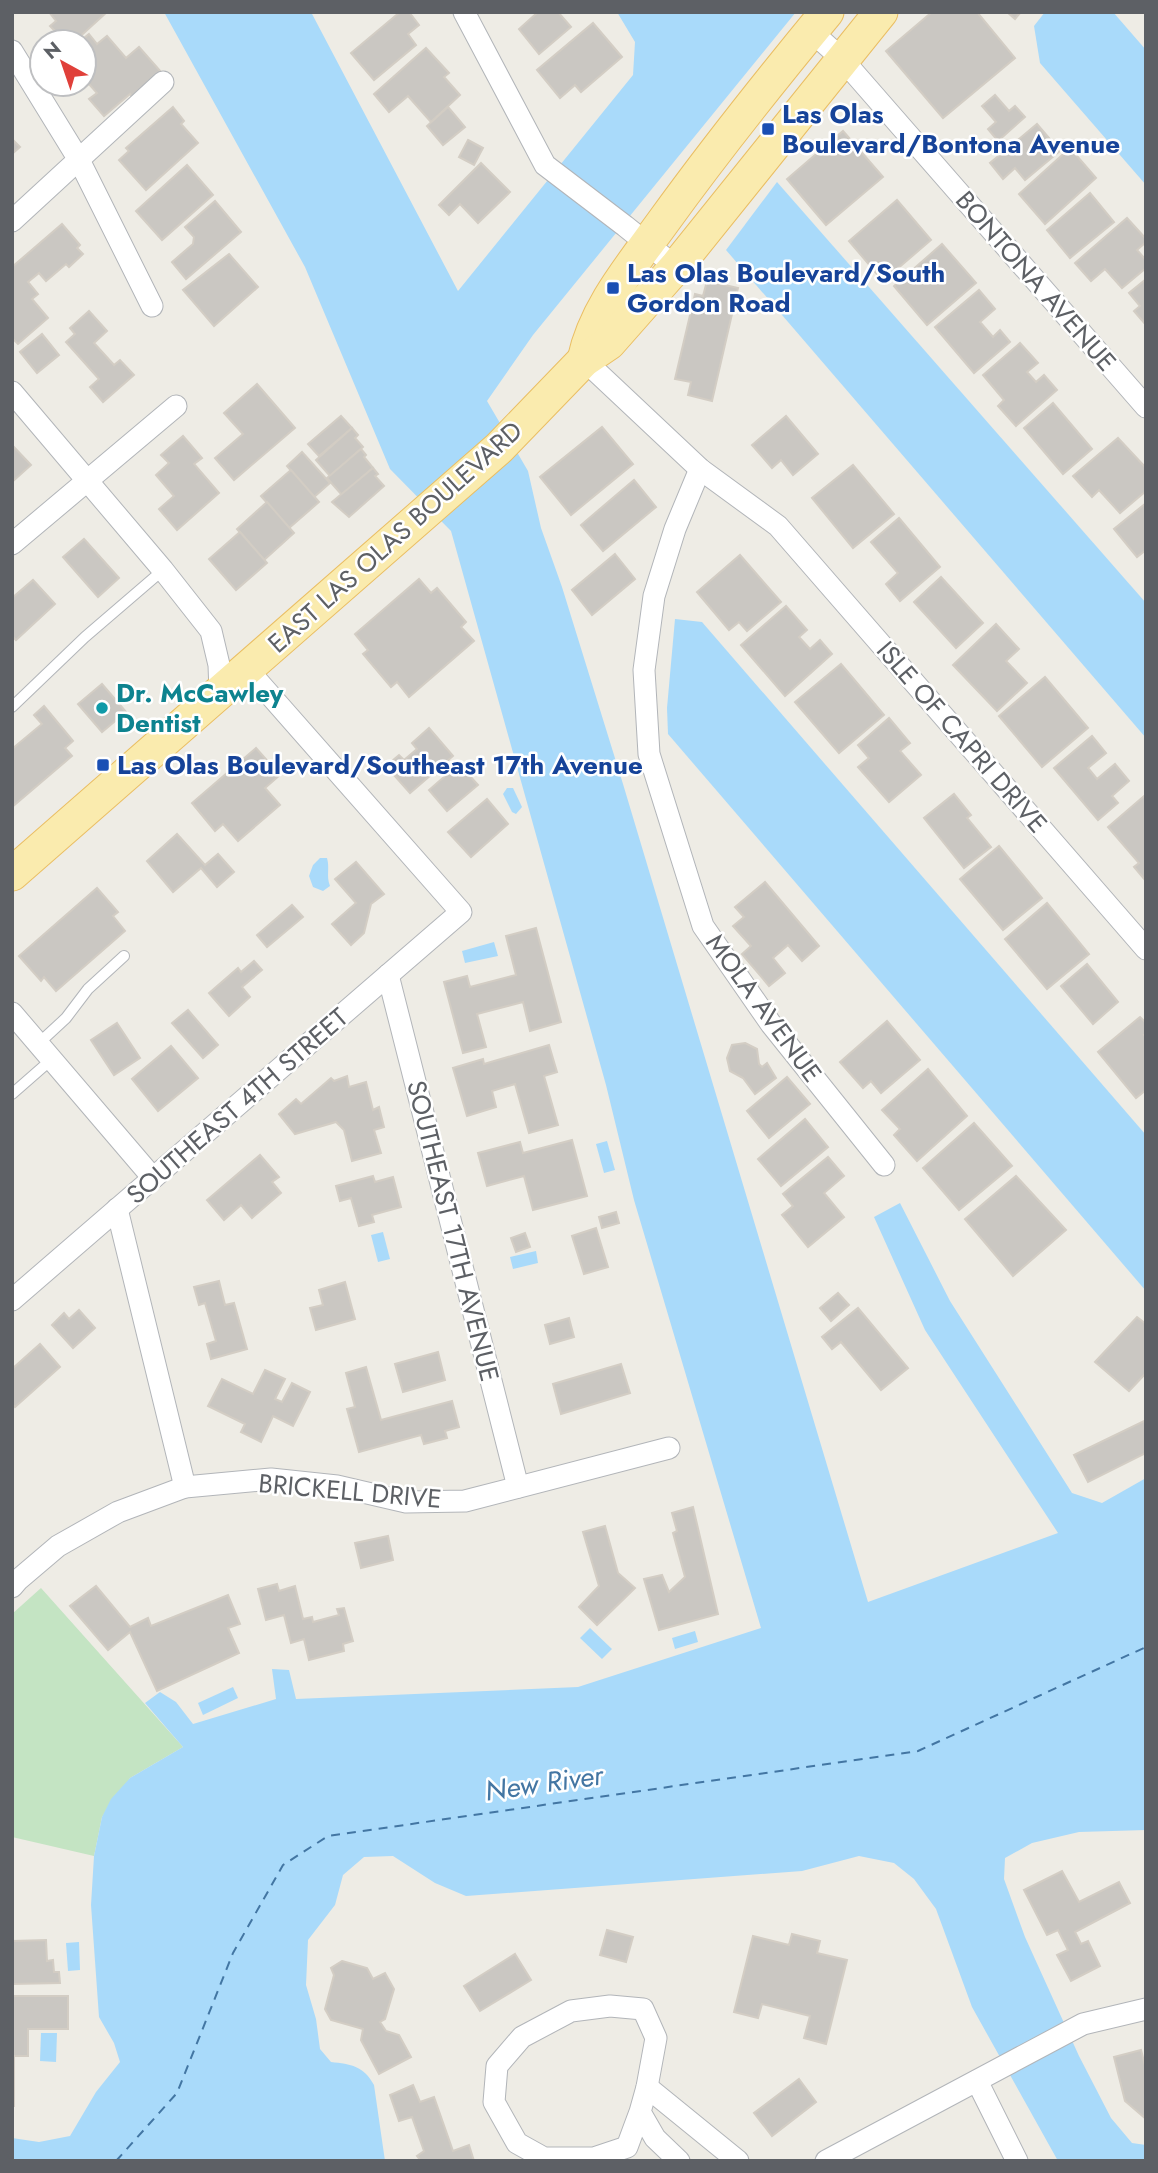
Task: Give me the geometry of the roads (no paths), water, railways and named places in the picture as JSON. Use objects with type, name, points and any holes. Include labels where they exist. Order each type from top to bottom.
[{"type":"main road","name":"EAST LAS OLAS BOULEVARD","points":[[12,874],[499,448],[584,360],[609,343],[676,267],[881,12]]},
{"type":"main road","name":"EAST LAS OLAS BOULEVARD","points":[[584,360],[593,327],[610,298],[636,235],[711,156],[819,22]]},
{"type":"street","points":[[464,12],[545,164],[676,267]]},
{"type":"street","name":"BONTONA AVENUE","points":[[819,22],[843,60],[1146,407]]},
{"type":"street","points":[[12,51],[79,160],[152,306]]},
{"type":"street","points":[[12,221],[163,82]]},
{"type":"street","name":"ISLE OF CAPRI DRIVE","points":[[584,360],[700,469],[778,526],[1146,949]]},
{"type":"street","points":[[12,392],[163,570],[211,631],[219,665],[220,692]]},
{"type":"street","points":[[12,544],[176,406]]},
{"type":"street","name":"MOLA AVENUE","points":[[700,469],[675,528],[654,596],[643,670],[649,754],[703,926],[771,1024],[884,1165]]},
{"type":"street","name":"SOUTHEAST 4TH STREET","points":[[12,1300],[461,912],[247,669]]},
{"type":"street","name":"SOUTHEAST 17TH AVENUE","points":[[388,975],[519,1488]]},
{"type":"street","points":[[12,1013],[153,1178]]},
{"type":"street","points":[[117,1209],[185,1488]]},
{"type":"street","name":"BRICKELL DRIVE","points":[[12,1587],[67,1541],[118,1512],[185,1488],[271,1479],[338,1486],[406,1502],[465,1501],[668,1448]]},
{"type":"street","points":[[610,2006],[643,2009],[656,2038],[640,2112],[626,2147],[594,2158],[544,2158],[517,2143],[494,2102],[497,2066],[522,2037],[571,2011],[610,2006]]},
{"type":"street","points":[[826,2161],[1083,2024],[1146,2009]]},
{"type":"street","points":[[977,2081],[1017,2161]]},
{"type":"street","points":[[647,2087],[738,2161]]},
{"type":"street","points":[[640,2112],[655,2138],[679,2161]]},
{"type":"lane","points":[[12,707],[85,637],[163,570]]},
{"type":"lane","points":[[12,1094],[88,989],[124,956]]},
{"type":"water","name":"New River","points":[[164,12],[311,12],[458,291],[633,75],[635,42],[617,12],[796,12],[533,335],[487,401],[528,471],[541,528],[623,784],[868,1602],[1058,1533],[925,1330],[874,1217],[900,1203],[950,1301],[1072,1493],[1102,1503],[1146,1478],[1146,1830],[1079,1832],[1032,1843],[1005,1858],[1004,1879],[1025,1937],[1079,2056],[1111,2118],[1132,2143],[1146,2145],[1146,2161],[1058,2161],[972,2007],[936,1909],[914,1879],[894,1863],[859,1856],[802,1871],[466,1896],[435,1883],[393,1856],[364,1857],[343,1875],[335,1905],[308,1940],[306,1985],[316,2019],[320,2049],[331,2062],[351,2065],[361,2070],[374,2085],[385,2161],[12,2161],[12,2138],[39,2142],[70,2136],[96,2092],[120,2062],[114,2043],[99,2017],[91,1905],[94,1856],[102,1817],[111,1799],[130,1778],[183,1747],[145,1703],[160,1692],[176,1702],[193,1724],[276,1699],[272,1669],[289,1670],[296,1699],[578,1687],[761,1628],[634,1200],[606,1085],[451,531],[390,469],[305,267]]},
{"type":"water","points":[[1045,12],[1113,12],[1146,50],[1146,185],[1040,63],[1034,26]]},
{"type":"water","points":[[777,182],[1146,603],[1146,738],[726,250]]},
{"type":"water","points":[[675,619],[702,622],[1146,1135],[1146,1291],[668,734],[667,708]]},
{"type":"water","points":[[507,788],[513,788],[522,807],[516,814],[512,812],[503,794]]},
{"type":"water","points":[[320,858],[327,858],[330,886],[323,891],[313,887],[309,876],[313,865]]},
{"type":"water","points":[[494,942],[498,956],[465,963],[462,951]]},
{"type":"water","points":[[607,1141],[615,1170],[604,1173],[596,1144]]},
{"type":"water","points":[[383,1232],[390,1259],[378,1262],[371,1235]]},
{"type":"water","points":[[536,1251],[538,1263],[513,1269],[510,1257]]},
{"type":"water","points":[[590,1628],[612,1649],[602,1659],[580,1638]]},
{"type":"water","points":[[695,1631],[698,1642],[675,1649],[672,1638]]},
{"type":"water","points":[[233,1687],[238,1698],[203,1715],[198,1703]]},
{"type":"water","points":[[79,1942],[80,1970],[68,1971],[66,1943]]},
{"type":"water","points":[[41,2033],[57,2033],[56,2062],[40,2061]]},
{"type":"place","name":"Las Olas Boulevard/Bontona Avenue","points":[[768,129]]},
{"type":"place","name":"Las Olas Boulevard/South Gordon Road","points":[[613,288]]},
{"type":"place","name":"Dr. McCawley Dentist","points":[[102,708]]},
{"type":"place","name":"Las Olas Boulevard/Southeast 17th Avenue","points":[[103,765]]}]
